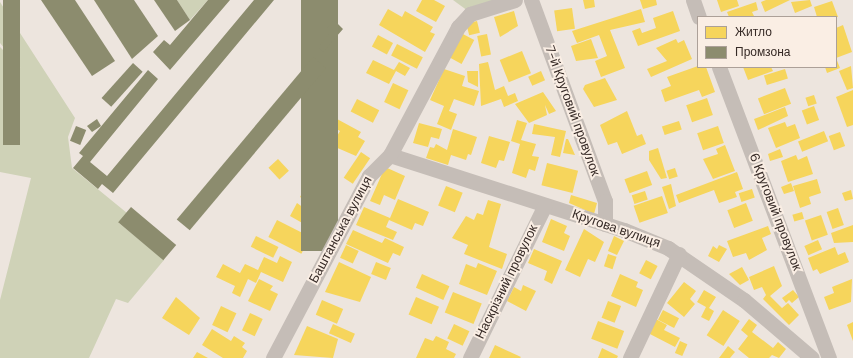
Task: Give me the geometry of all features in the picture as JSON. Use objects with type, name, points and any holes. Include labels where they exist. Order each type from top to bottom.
[{"type":"street","name":"Баштанська вулиця","points":[[273,358],[369,176],[390,154],[458,27],[470,14],[515,0]]},
{"type":"street","name":"7-й Круговий провулок","points":[[531,0],[605,201],[605,224]]},
{"type":"street","points":[[693,0],[699,16]]},
{"type":"street","name":"6 Круговий провулок","points":[[719,68],[829,358]]},
{"type":"street","name":"Кругова вулиця","points":[[390,154],[605,224],[679,254],[744,300],[812,358]]},
{"type":"street","name":"Наскрізний провулок","points":[[470,358],[545,205]]},
{"type":"street","points":[[630,358],[679,254]]},
{"type":"green space","points":[[177,0],[208,0],[190,20]]},
{"type":"green space","points":[[453,0],[500,0],[468,11]]},
{"type":"green space","points":[[0,2],[75,118],[68,137],[72,168],[127,213],[119,223],[164,260],[128,303],[116,299],[89,358],[0,358],[0,300],[31,178],[0,172],[0,47],[21,68],[0,43]]},
{"type":"building: Житло","points":[[422,0],[434,0],[445,6],[436,22],[416,11]]},
{"type":"building: Житло","points":[[583,0],[594,0],[595,7],[585,9]]},
{"type":"building: Житло","points":[[640,0],[656,0],[657,5],[643,9]]},
{"type":"building: Житло","points":[[717,0],[737,0],[739,6],[721,12]]},
{"type":"building: Житло","points":[[766,0],[790,0],[765,12],[761,2]]},
{"type":"building: Житло","points":[[810,0],[812,6],[795,13],[791,2]]},
{"type":"building: Житло","points":[[832,1],[838,17],[817,16],[814,7]]},
{"type":"building: Житло","points":[[756,2],[758,10],[752,12],[754,16],[729,16],[727,12]]},
{"type":"building: Житло","points":[[572,8],[575,29],[557,31],[554,11]]},
{"type":"building: Житло","points":[[388,9],[402,17],[405,11],[433,27],[430,32],[435,34],[425,52],[379,25]]},
{"type":"building: Житло","points":[[641,9],[645,22],[610,30],[625,68],[601,77],[595,61],[607,56],[599,35],[577,43],[572,31]]},
{"type":"building: Житло","points":[[514,11],[518,26],[500,37],[494,17]]},
{"type":"building: Житло","points":[[673,11],[680,31],[638,46],[632,31],[640,28],[642,33],[656,28],[653,18]]},
{"type":"building: Житло","points":[[477,21],[480,33],[469,35],[466,24]]},
{"type":"building: Житло","points":[[843,25],[852,52],[837,58],[837,28]]},
{"type":"building: Житло","points":[[461,33],[474,40],[462,64],[448,57]]},
{"type":"building: Житло","points":[[487,34],[491,55],[481,57],[477,36]]},
{"type":"building: Житло","points":[[378,35],[393,43],[387,54],[372,46]]},
{"type":"building: Житло","points":[[591,39],[598,58],[576,61],[571,46]]},
{"type":"building: Житло","points":[[676,39],[678,43],[684,40],[692,59],[651,77],[647,69],[667,61],[656,48]]},
{"type":"building: Житло","points":[[397,44],[423,57],[417,69],[391,56]]},
{"type":"building: Житло","points":[[522,51],[531,73],[509,82],[500,60]]},
{"type":"building: Житло","points":[[373,60],[394,70],[399,62],[410,68],[405,76],[396,71],[389,84],[366,73]]},
{"type":"building: Житло","points":[[837,60],[840,68],[827,73],[825,68],[837,68]]},
{"type":"building: Житло","points":[[488,62],[495,90],[504,86],[508,96],[515,93],[518,101],[504,107],[501,99],[481,106],[479,64]]},
{"type":"building: Житло","points":[[697,66],[697,68],[706,68],[715,92],[702,97],[699,90],[665,102],[661,90],[671,86],[667,77]]},
{"type":"building: Житло","points":[[851,66],[853,88],[847,90],[839,71]]},
{"type":"building: Житло","points":[[743,68],[772,68],[773,71],[748,80]]},
{"type":"building: Житло","points":[[444,69],[465,76],[462,86],[479,91],[474,106],[454,99],[449,111],[457,114],[451,130],[437,124],[444,106],[430,100]]},
{"type":"building: Житло","points":[[785,69],[788,79],[767,85],[764,75]]},
{"type":"building: Житло","points":[[467,71],[478,71],[478,87],[468,82]]},
{"type":"building: Житло","points":[[541,71],[545,80],[532,86],[528,77]]},
{"type":"building: Житло","points":[[605,78],[617,100],[594,107],[583,89],[585,85]]},
{"type":"building: Житло","points":[[393,83],[408,90],[400,109],[384,102]]},
{"type":"building: Житло","points":[[785,88],[791,104],[764,114],[758,98]]},
{"type":"building: Житло","points":[[853,90],[853,125],[847,127],[836,97]]},
{"type":"building: Житло","points":[[543,92],[556,111],[549,114],[545,105],[547,115],[529,123],[515,104]]},
{"type":"building: Житло","points":[[814,95],[817,104],[808,106],[805,98]]},
{"type":"building: Житло","points":[[707,98],[713,115],[692,122],[686,105]]},
{"type":"building: Житло","points":[[357,99],[379,110],[373,123],[351,111]]},
{"type":"building: Житло","points":[[814,106],[819,120],[807,125],[802,110]]},
{"type":"building: Житло","points":[[785,107],[788,116],[758,130],[754,119]]},
{"type":"building: Житло","points":[[627,111],[637,136],[642,134],[646,144],[622,154],[617,142],[608,145],[600,125]]},
{"type":"building: Житло","points":[[337,119],[361,132],[358,137],[365,141],[356,156],[319,140],[323,131],[336,138],[340,131],[333,127]]},
{"type":"building: Житло","points":[[517,120],[527,123],[521,140],[536,144],[532,156],[539,157],[535,171],[529,169],[526,178],[512,173],[520,144],[511,141]]},
{"type":"building: Житло","points":[[679,121],[682,130],[665,135],[662,127]]},
{"type":"building: Житло","points":[[785,122],[787,127],[795,124],[800,138],[776,148],[768,128]]},
{"type":"building: Житло","points":[[419,123],[442,129],[439,139],[431,137],[428,147],[413,143]]},
{"type":"building: Житло","points":[[534,124],[566,131],[560,157],[551,155],[555,137],[532,134]]},
{"type":"building: Житло","points":[[718,126],[724,143],[703,150],[697,133]]},
{"type":"building: Житло","points":[[453,129],[477,137],[471,155],[468,154],[466,160],[451,155],[448,165],[426,158],[430,147],[434,148],[436,144],[447,150]]},
{"type":"building: Житло","points":[[824,131],[828,141],[802,152],[798,141]]},
{"type":"building: Житло","points":[[840,132],[845,146],[834,150],[829,136]]},
{"type":"building: Житло","points":[[489,136],[510,142],[504,161],[499,160],[496,168],[481,163]]},
{"type":"building: Житло","points":[[566,139],[568,139],[575,155],[563,153]]},
{"type":"building: Житло","points":[[725,145],[735,171],[713,179],[703,159],[718,154],[716,149]]},
{"type":"building: Житло","points":[[658,148],[667,178],[661,179],[649,160],[649,151]]},
{"type":"building: Житло","points":[[780,149],[783,157],[770,161],[768,154]]},
{"type":"building: Житло","points":[[361,152],[370,158],[353,184],[344,178]]},
{"type":"building: Житло","points":[[796,155],[798,160],[807,156],[813,174],[788,182],[781,161]]},
{"type":"building: Житло","points":[[278,159],[289,171],[279,180],[268,168]]},
{"type":"building: Житло","points":[[547,163],[578,171],[572,193],[541,185]]},
{"type":"building: Житло","points":[[385,167],[405,176],[395,200],[384,195],[380,205],[370,201]]},
{"type":"building: Житло","points":[[675,168],[678,177],[669,179],[666,171]]},
{"type":"building: Житло","points":[[647,171],[652,185],[630,193],[624,179]]},
{"type":"building: Житло","points":[[737,172],[743,189],[735,192],[737,197],[719,203],[714,190],[679,203],[676,195]]},
{"type":"building: Житло","points":[[312,176],[338,190],[329,206],[320,201],[317,207],[300,197]]},
{"type":"building: Житло","points":[[817,179],[821,193],[809,197],[811,204],[800,208],[793,186]]},
{"type":"building: Житло","points":[[791,183],[794,191],[784,194],[781,187]]},
{"type":"building: Житло","points":[[671,184],[676,206],[669,209],[662,187]]},
{"type":"building: Житло","points":[[446,186],[463,193],[455,212],[438,205]]},
{"type":"building: Житло","points":[[752,189],[755,198],[741,202],[739,193]]},
{"type":"building: Житло","points":[[851,190],[853,199],[845,201],[842,193]]},
{"type":"building: Житло","points":[[645,191],[648,200],[634,204],[632,195]]},
{"type":"building: Житло","points":[[571,195],[597,203],[594,214],[569,203]]},
{"type":"building: Житло","points":[[662,196],[668,213],[639,223],[634,206]]},
{"type":"building: Житло","points":[[398,199],[429,212],[423,226],[415,223],[412,230],[389,220],[386,227],[397,232],[393,240],[356,225],[364,207],[390,218]]},
{"type":"building: Житло","points":[[488,200],[501,204],[489,247],[507,254],[502,269],[464,254],[468,245],[452,238],[466,216],[474,220],[477,213],[483,215]]},
{"type":"building: Житло","points":[[297,203],[326,224],[320,233],[290,216]]},
{"type":"building: Житло","points":[[746,203],[753,221],[734,228],[727,210]]},
{"type":"building: Житло","points":[[838,208],[844,225],[833,229],[827,212]]},
{"type":"building: Житло","points":[[802,212],[804,219],[794,221],[792,215]]},
{"type":"building: Житло","points":[[821,215],[828,235],[812,240],[805,221]]},
{"type":"building: Житло","points":[[551,219],[567,226],[564,233],[570,236],[564,251],[542,242]]},
{"type":"building: Житло","points":[[277,220],[310,237],[301,254],[268,237]]},
{"type":"building: Житло","points":[[853,225],[853,242],[834,243],[831,233]]},
{"type":"building: Житло","points":[[768,226],[771,234],[762,238],[767,250],[749,260],[746,253],[733,257],[727,241]]},
{"type":"building: Житло","points":[[584,229],[604,242],[595,262],[588,259],[580,277],[565,270]]},
{"type":"building: Житло","points":[[353,230],[382,243],[385,238],[404,247],[400,256],[393,253],[388,263],[346,244]]},
{"type":"building: Житло","points":[[256,236],[278,247],[273,258],[251,247]]},
{"type":"building: Житло","points":[[614,236],[624,241],[617,255],[608,251]]},
{"type":"building: Житло","points":[[818,240],[822,249],[808,255],[804,246]]},
{"type":"building: Житло","points":[[346,245],[359,251],[353,264],[340,258]]},
{"type":"building: Житло","points":[[719,245],[727,249],[719,262],[708,256],[713,246],[717,249]]},
{"type":"building: Житло","points":[[835,247],[838,255],[845,252],[849,262],[820,274],[817,269],[813,271],[808,258]]},
{"type":"building: Житло","points":[[534,249],[562,261],[552,284],[544,280],[547,271],[528,263]]},
{"type":"building: Житло","points":[[608,254],[617,257],[613,269],[604,266]]},
{"type":"building: Житло","points":[[280,256],[292,262],[283,282],[261,272],[256,283],[248,279],[240,297],[232,293],[235,286],[216,277],[223,264],[240,273],[245,264],[258,270],[264,257],[277,263]]},
{"type":"building: Житло","points":[[646,260],[658,266],[651,279],[639,273]]},
{"type":"building: Житло","points":[[339,262],[371,277],[360,302],[325,292]]},
{"type":"building: Житло","points":[[376,262],[391,268],[386,280],[371,274]]},
{"type":"building: Житло","points":[[478,263],[497,271],[487,295],[459,284],[466,264],[476,268]]},
{"type":"building: Житло","points":[[774,266],[782,286],[770,296],[782,308],[788,303],[799,315],[789,325],[763,299],[766,295],[762,287],[754,290],[749,277]]},
{"type":"building: Житло","points":[[742,267],[749,280],[740,285],[729,274]]},
{"type":"building: Житло","points":[[422,274],[449,286],[443,300],[416,288]]},
{"type":"building: Житло","points":[[620,274],[638,282],[636,287],[643,290],[636,307],[611,296]]},
{"type":"building: Житло","points":[[259,279],[273,286],[270,290],[278,294],[270,311],[248,301]]},
{"type":"building: Житло","points":[[852,279],[851,302],[829,310],[824,297],[834,293],[832,287]]},
{"type":"building: Житло","points":[[684,282],[696,291],[690,299],[695,304],[684,317],[667,303]]},
{"type":"building: Житло","points":[[523,285],[536,291],[526,311],[507,301],[514,287],[521,291]]},
{"type":"building: Житло","points":[[704,290],[716,297],[709,308],[714,311],[709,321],[701,317],[706,307],[697,302]]},
{"type":"building: Житло","points":[[793,290],[799,297],[792,303],[789,300],[786,303],[782,298]]},
{"type":"building: Житло","points":[[453,292],[482,304],[474,324],[445,312]]},
{"type":"building: Житло","points":[[176,297],[200,318],[189,335],[162,318]]},
{"type":"building: Житло","points":[[416,297],[439,307],[432,324],[409,314]]},
{"type":"building: Житло","points":[[322,300],[343,309],[337,324],[316,315]]},
{"type":"building: Житло","points":[[608,301],[621,306],[615,323],[602,318]]},
{"type":"building: Житло","points":[[221,306],[236,313],[228,332],[212,325]]},
{"type":"building: Житло","points":[[663,310],[679,318],[674,328],[658,320]]},
{"type":"building: Житло","points":[[723,310],[740,321],[723,346],[707,335]]},
{"type":"building: Житло","points":[[250,313],[263,319],[255,336],[242,330]]},
{"type":"building: Житло","points":[[654,318],[667,325],[664,330],[680,338],[675,347],[646,332]]},
{"type":"building: Житло","points":[[749,319],[757,325],[752,332],[773,348],[778,342],[786,349],[779,358],[772,355],[769,358],[749,358],[738,349],[748,336],[741,330]]},
{"type":"building: Житло","points":[[598,321],[624,331],[617,349],[591,339]]},
{"type":"building: Житло","points":[[853,322],[853,341],[847,325]]},
{"type":"building: Житло","points":[[333,324],[355,334],[351,343],[329,333]]},
{"type":"building: Житло","points":[[454,324],[469,331],[463,346],[447,339]]},
{"type":"building: Житло","points":[[307,326],[338,339],[333,358],[294,355]]},
{"type":"building: Житло","points":[[212,329],[231,341],[234,336],[245,343],[242,347],[247,351],[243,358],[223,358],[202,345]]},
{"type":"building: Житло","points":[[436,336],[449,342],[446,349],[456,354],[454,358],[416,358],[425,338],[433,341]]},
{"type":"building: Житло","points":[[680,341],[687,344],[682,356],[675,353]]},
{"type":"building: Житло","points":[[495,345],[521,357],[489,358]]},
{"type":"building: Житло","points":[[728,346],[735,352],[730,358],[719,358]]},
{"type":"building: Житло","points":[[602,348],[618,356],[617,358],[598,358]]},
{"type":"building: Житло","points":[[197,352],[208,358],[193,358]]},
{"type":"building: Промзона","points":[[3,0],[20,0],[20,145],[3,145]]},
{"type":"building: Промзона","points":[[41,0],[75,0],[115,61],[92,76]]},
{"type":"building: Промзона","points":[[94,0],[134,0],[158,36],[132,59]]},
{"type":"building: Промзона","points":[[154,0],[177,0],[190,20],[175,31]]},
{"type":"building: Промзона","points":[[208,0],[230,0],[170,70],[153,52],[164,40],[170,45]]},
{"type":"building: Промзона","points":[[254,0],[274,0],[113,193],[102,184],[98,189],[73,168],[83,156],[79,153],[148,70],[158,79],[90,162],[107,176]]},
{"type":"building: Промзона","points":[[301,0],[338,0],[338,251],[301,251]]},
{"type":"building: Промзона","points":[[334,20],[343,29],[323,52],[318,47],[331,32],[327,28]]},
{"type":"building: Промзона","points":[[313,57],[326,68],[190,230],[177,219]]},
{"type":"building: Промзона","points":[[133,63],[143,72],[111,107],[102,98]]},
{"type":"building: Промзона","points":[[97,119],[101,126],[92,132],[87,126]]},
{"type":"building: Промзона","points":[[76,126],[86,130],[80,145],[70,141]]},
{"type":"building: Промзона","points":[[131,207],[176,245],[163,260],[118,222]]}]
